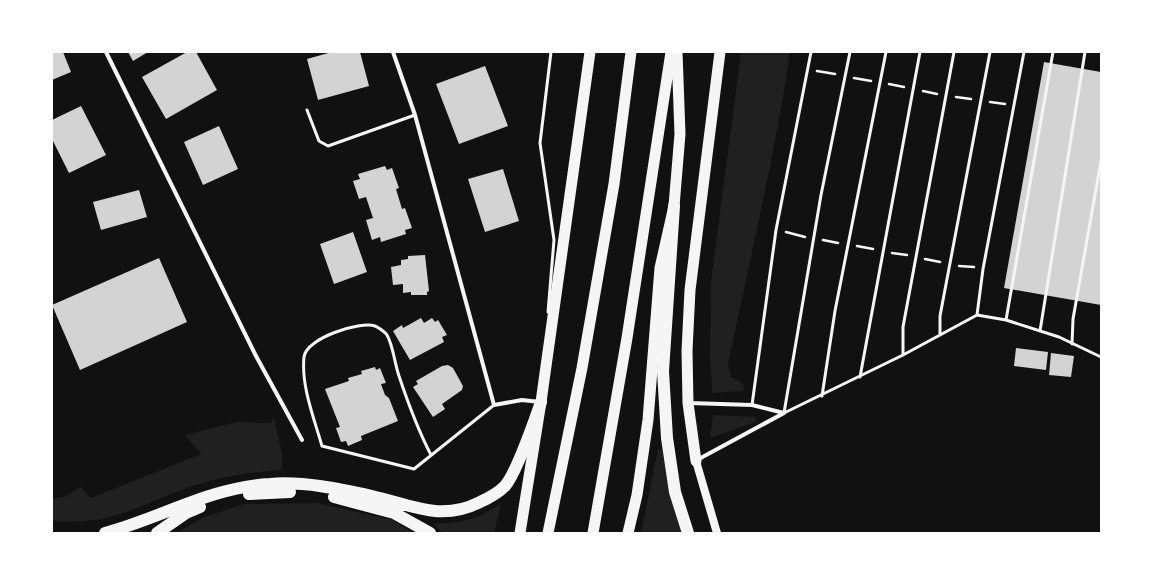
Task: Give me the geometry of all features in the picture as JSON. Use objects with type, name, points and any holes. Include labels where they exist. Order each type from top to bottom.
[{"type":"highway","points":[[520,533],[541,402],[592,52]]},
{"type":"highway","points":[[548,533],[582,368],[614,184],[631,52]]},
{"type":"highway","points":[[593,533],[627,338],[671,52]]},
{"type":"highway","points":[[677,52],[680,134],[663,371],[667,438],[675,492],[688,533]]},
{"type":"highway","points":[[696,461],[688,403],[687,351],[690,290],[720,52]]},
{"type":"highway","points":[[628,533],[637,495],[648,420],[660,268],[674,206]]},
{"type":"highway","points":[[105,533],[124,528],[215,494],[240,487],[270,484],[295,484],[349,491],[433,512],[458,511],[491,497],[506,485],[512,474],[541,402]]},
{"type":"highway","points":[[157,533],[186,513],[230,497],[275,492],[303,492],[344,498],[394,513],[430,533]]},
{"type":"main road","points":[[696,461],[717,533]]},
{"type":"street","points":[[106,52],[256,356],[302,440]]},
{"type":"street","points":[[393,52],[415,115],[494,405],[522,400],[541,402]]},
{"type":"street","points":[[688,403],[752,405],[784,413]]},
{"type":"street","points":[[696,461],[784,413]]},
{"type":"lane","points":[[541,402],[554,240],[540,143],[551,52]]},
{"type":"lane","points":[[752,405],[776,230],[811,52]]},
{"type":"lane","points":[[784,413],[821,195],[850,52]]},
{"type":"lane","points":[[822,396],[835,311],[886,52]]},
{"type":"lane","points":[[860,377],[920,52]]},
{"type":"lane","points":[[903,355],[903,327],[954,52]]},
{"type":"lane","points":[[940,335],[940,316],[990,52]]},
{"type":"lane","points":[[977,315],[983,269],[1024,52]]},
{"type":"lane","points":[[1006,320],[1053,52]]},
{"type":"lane","points":[[1040,331],[1085,52]]},
{"type":"lane","points":[[307,110],[319,141],[328,146],[415,115]]},
{"type":"lane","points":[[1072,344],[1073,319],[1101,161]]},
{"type":"lane","points":[[784,413],[860,377],[977,315],[1006,320],[1040,331],[1101,357]]},
{"type":"lane","points":[[431,455],[420,435],[399,376],[387,335],[376,326],[367,325],[328,334],[306,350],[304,356],[305,385],[322,446],[414,469],[494,405]]},
{"type":"shaded area","points":[[741,52],[790,52],[777,131],[728,365],[731,377],[739,381],[744,388],[743,391],[712,393],[710,356],[711,282]]},
{"type":"shaded area","points":[[713,415],[756,417],[755,422],[710,438]]},
{"type":"shaded area","points":[[274,417],[282,454],[282,470],[258,472],[201,483],[130,511],[103,519],[66,522],[52,521],[52,499],[64,497],[81,487],[91,498],[201,454],[185,435],[237,422],[271,423]]},
{"type":"shaded area","points":[[658,449],[662,450],[669,486],[682,533],[641,533]]},
{"type":"shaded area","points":[[318,503],[392,520],[414,533],[176,533],[202,518],[244,504]]},
{"type":"shaded area","points":[[501,504],[494,533],[443,533],[433,524],[458,522],[478,517]]},
{"type":"building","points":[[52,52],[63,52],[71,72],[52,80]]},
{"type":"building","points":[[128,52],[148,52],[133,61]]},
{"type":"building","points":[[187,52],[196,52],[217,90],[166,119],[142,77]]},
{"type":"building","points":[[332,52],[360,52],[369,86],[318,100],[307,59]]},
{"type":"building","points":[[1044,62],[1101,72],[1101,305],[1004,288]]},
{"type":"building","points":[[485,66],[508,126],[459,144],[436,84]]},
{"type":"building","points":[[81,106],[106,155],[69,173],[52,139],[52,120]]},
{"type":"building","points":[[219,126],[238,169],[203,185],[184,142]]},
{"type":"building","points":[[385,166],[387,170],[392,168],[399,188],[396,189],[402,209],[405,208],[412,228],[405,230],[406,234],[381,242],[380,237],[372,240],[366,220],[373,218],[366,197],[359,199],[353,181],[360,179],[358,174]]},
{"type":"building","points":[[503,169],[519,221],[485,232],[468,179]]},
{"type":"building","points":[[139,190],[147,217],[101,230],[93,202]]},
{"type":"building","points":[[353,232],[367,272],[334,284],[320,244]]},
{"type":"building","points":[[425,255],[429,291],[427,292],[427,295],[411,295],[411,292],[403,293],[403,284],[393,285],[391,267],[401,265],[401,260],[408,259],[408,256]]},
{"type":"building","points":[[159,258],[187,322],[80,370],[52,305]]},
{"type":"building","points":[[421,318],[424,323],[432,318],[435,322],[438,320],[447,335],[442,337],[444,342],[410,360],[393,331],[402,325],[403,328]]},
{"type":"building","points":[[1016,348],[1048,352],[1046,370],[1014,366]]},
{"type":"building","points":[[1051,353],[1074,356],[1071,377],[1049,375]]},
{"type":"building","points":[[448,365],[453,368],[463,386],[462,390],[442,404],[445,409],[433,417],[413,387],[418,384],[416,381],[442,366]]},
{"type":"building","points":[[375,367],[376,370],[380,368],[386,383],[381,384],[385,395],[389,398],[398,421],[361,436],[362,440],[348,446],[346,441],[341,442],[336,428],[340,427],[325,389],[349,381],[348,378],[362,374],[361,371]]}]
